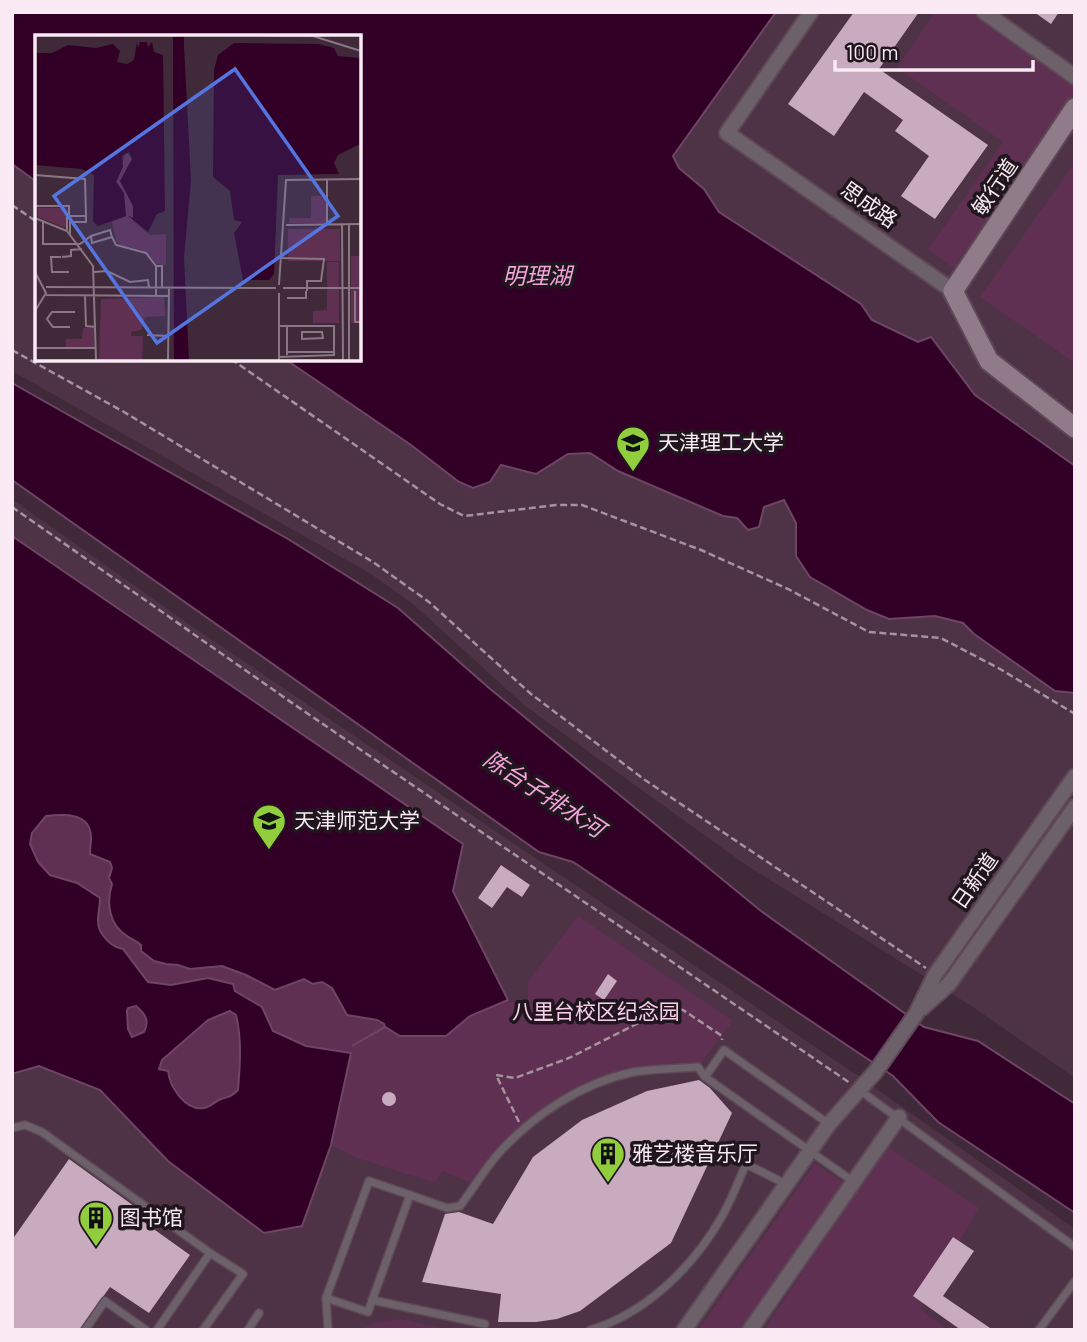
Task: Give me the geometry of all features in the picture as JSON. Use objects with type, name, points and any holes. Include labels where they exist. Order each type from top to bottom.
[{"type":"street","name":"思成路","points":[[811,12],[727,133],[953,291],[989,361],[1075,428]]},
{"type":"street","points":[[984,12],[1075,77]]},
{"type":"street","name":"敏行道","points":[[953,291],[1075,108]]},
{"type":"street","name":"日新道","points":[[684,1330],[829,1124],[876,1071],[916,1014],[935,975],[1075,776]]},
{"type":"street","name":"日新道","points":[[916,1014],[949,984],[1075,807]]},
{"type":"street","points":[[750,1330],[900,1117]]},
{"type":"lane","points":[[705,1077],[724,1050],[829,1124]]},
{"type":"lane","points":[[328,1330],[327,1298],[369,1181],[447,1208],[460,1206],[498,1154],[545,1111],[575,1094],[634,1072],[698,1067],[705,1077],[854,1182]]},
{"type":"lane","points":[[858,1089],[1075,1247]]},
{"type":"lane","points":[[12,1128],[25,1125],[42,1132],[243,1275],[203,1330]]},
{"type":"lane","points":[[721,1150],[786,1184]]},
{"type":"lane","points":[[590,1330],[637,1307],[660,1291],[690,1262],[721,1219],[746,1164]]},
{"type":"lane","points":[[327,1298],[368,1312],[410,1195]]},
{"type":"lane","points":[[157,1330],[210,1253]]},
{"type":"lane","points":[[1039,1330],[1075,1281]]},
{"type":"lane","points":[[372,1300],[485,1324]]},
{"type":"lane","points":[[85,1330],[105,1301],[146,1330]]},
{"type":"lane","points":[[248,1330],[259,1313]]},
{"type":"path","points":[[12,205],[35,221]]},
{"type":"path","points":[[12,350],[124,412],[373,562],[429,602],[531,694],[645,780],[935,975]]},
{"type":"path","points":[[232,360],[440,504],[464,516],[556,505],[582,505],[701,550],[788,589],[869,632],[942,638],[1075,714]]},
{"type":"path","points":[[12,506],[295,705],[858,1089]]},
{"type":"path","points":[[523,1130],[496,1075],[515,1078],[569,1058],[668,1008],[683,1010],[722,1036],[724,1050]]},
{"type":"shaded area","name":"天津理工大学","points":[[12,12],[1075,12],[1075,1078],[973,1007],[746,865],[525,706],[414,605],[371,574],[12,371]]},
{"type":"shaded area","name":"天津师范大学","points":[[12,499],[193,627],[857,1075],[1075,1229],[1075,1330],[12,1330]]},
{"type":"green space","points":[[935,12],[971,12],[1075,84],[1075,93],[954,268],[928,250],[1003,142],[897,68]]},
{"type":"green space","points":[[1075,162],[1075,363],[980,297]]},
{"type":"green space","name":"八里台校区纪念园","points":[[60,814],[80,818],[87,826],[90,831],[90,846],[110,863],[112,869],[109,903],[111,920],[118,930],[142,945],[141,951],[154,961],[190,969],[222,966],[275,990],[305,981],[321,981],[333,989],[344,1010],[384,1024],[386,1030],[446,1036],[464,1021],[493,1005],[515,1001],[528,1002],[528,981],[578,916],[733,1021],[698,1067],[634,1072],[603,1082],[545,1112],[498,1154],[476,1185],[442,1171],[435,1183],[357,1158],[331,1145],[351,1053],[306,1046],[273,1031],[262,1007],[208,978],[171,985],[148,982],[123,949],[114,948],[103,936],[97,923],[100,898],[54,877],[36,860],[32,838],[39,823],[46,816]]},
{"type":"green space","points":[[136,1006],[144,1015],[147,1024],[145,1032],[132,1037],[128,1029],[127,1011],[128,1008]]},
{"type":"green space","points":[[230,1011],[236,1015],[239,1033],[238,1090],[206,1107],[191,1106],[175,1091],[168,1071],[159,1069],[162,1060],[208,1020]]},
{"type":"green space","points":[[886,1146],[979,1208],[920,1309],[948,1330],[764,1330]]},
{"type":"green space","points":[[815,1163],[846,1184],[744,1330],[698,1330]]},
{"type":"green space","points":[[399,1319],[453,1330],[359,1330],[375,1323]]},
{"type":"water","name":"明理湖","points":[[12,12],[776,12],[673,156],[679,168],[704,189],[719,212],[861,304],[872,320],[918,342],[931,337],[975,395],[1075,466],[1075,693],[1055,691],[974,634],[963,623],[935,616],[889,619],[867,610],[810,577],[796,556],[796,523],[784,500],[764,507],[759,527],[748,530],[737,518],[723,516],[618,471],[590,453],[568,454],[536,474],[501,465],[490,482],[473,488],[459,482],[411,445],[286,360],[360,360],[360,35],[35,35],[35,181],[12,164]]},
{"type":"water","name":"陈台子排水河","points":[[12,383],[288,539],[398,608],[489,688],[761,911],[924,1027],[978,1041],[1075,1104],[1075,1213],[938,1122],[893,1076],[573,862],[539,852],[12,480]]},
{"type":"water","points":[[12,536],[463,844],[453,891],[508,1000],[470,1016],[446,1036],[400,1036],[377,1020],[347,1015],[332,988],[322,982],[313,984],[304,979],[275,990],[222,966],[190,969],[154,961],[141,951],[139,943],[116,926],[113,920],[109,906],[112,884],[109,878],[112,868],[110,862],[90,854],[90,829],[86,823],[75,816],[46,816],[32,833],[30,844],[38,862],[50,875],[77,883],[100,898],[98,921],[103,935],[114,946],[123,949],[148,982],[171,985],[208,978],[233,984],[235,991],[262,1007],[273,1031],[306,1046],[351,1053],[331,1145],[302,1226],[264,1233],[168,1161],[100,1090],[39,1066],[12,1074]],"holes":[[[136,1006],[144,1015],[147,1024],[144,1032],[132,1037],[128,1029],[127,1011],[128,1008]],[[230,1011],[236,1015],[239,1033],[238,1090],[206,1107],[191,1106],[175,1091],[168,1071],[159,1069],[162,1060],[208,1020]]]},
{"type":"building","points":[[854,12],[919,12],[879,69],[988,145],[935,219],[901,196],[929,156],[895,131],[903,120],[864,92],[834,136],[788,104]]},
{"type":"building","points":[[1034,12],[1059,12],[1051,24]]},
{"type":"building","points":[[501,865],[530,885],[522,897],[507,887],[492,908],[478,898]]},
{"type":"building","points":[[608,974],[617,981],[604,1000],[595,994]]},
{"type":"building","name":"雅艺楼音乐厅","points":[[699,1080],[710,1088],[732,1113],[671,1243],[580,1311],[557,1319],[536,1322],[498,1322],[501,1294],[422,1282],[445,1214],[459,1212],[493,1224],[533,1157],[582,1120],[647,1091]]},
{"type":"building","points":[[386,1092],[392,1092],[396,1099],[392,1106],[386,1106],[382,1102],[382,1096]]},
{"type":"building","name":"图书馆","points":[[69,1159],[145,1214],[141,1220],[190,1255],[149,1313],[110,1287],[79,1330],[12,1330],[12,1240]]},
{"type":"building","points":[[953,1237],[974,1251],[943,1296],[993,1330],[961,1330],[913,1296]]},
{"type":"place","name":"天津理工大学","points":[[633,473]]},
{"type":"place","name":"天津师范大学","points":[[269,851]]},
{"type":"place","name":"雅艺楼音乐厅","points":[[608,1184]]},
{"type":"place","name":"图书馆","points":[[96,1248]]}]
